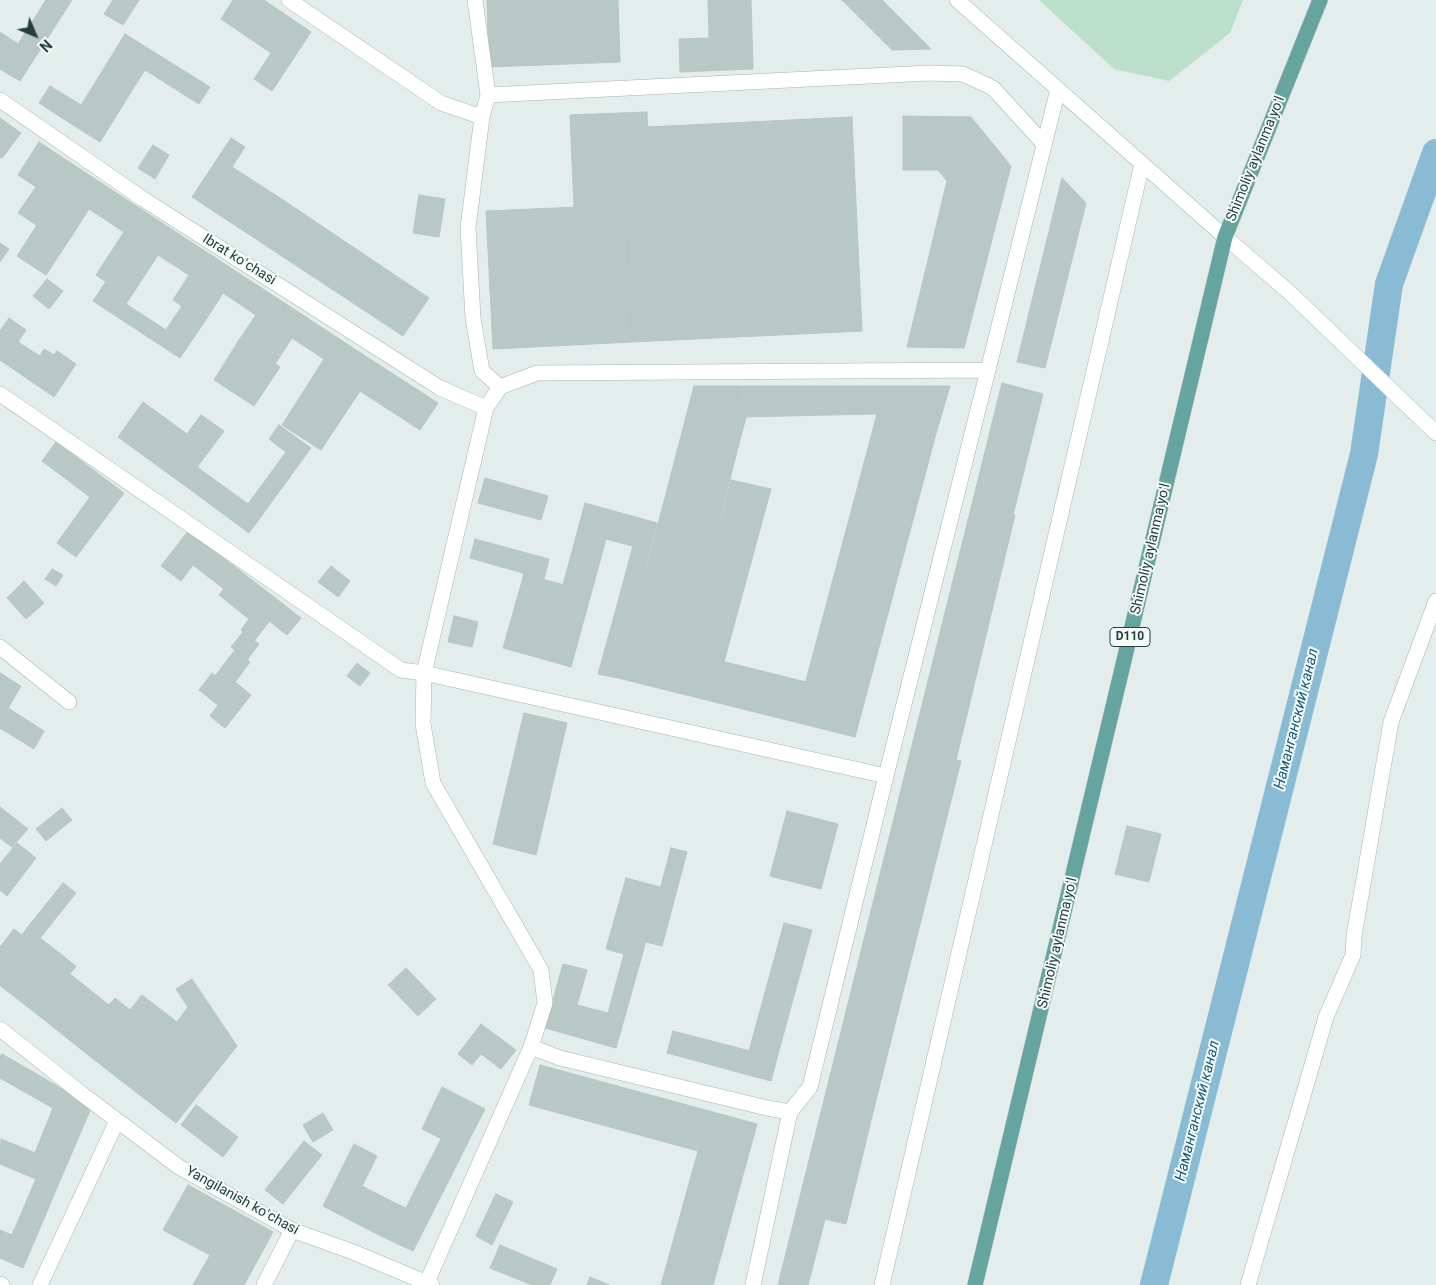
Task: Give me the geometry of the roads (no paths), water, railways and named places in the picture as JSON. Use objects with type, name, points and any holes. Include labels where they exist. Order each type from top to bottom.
[{"type":"main road","name":"Shimoliy aylanma yoʻl","points":[[976,1285],[1225,237],[1320,0]]},
{"type":"street","points":[[289,0],[441,103],[482,117]]},
{"type":"street","points":[[476,0],[488,95],[482,117],[468,228],[474,318],[482,370],[500,387]]},
{"type":"street","points":[[956,0],[1289,292],[1436,434]]},
{"type":"street","points":[[488,95],[929,73],[963,74],[993,88],[1044,144]]},
{"type":"street","points":[[753,1285],[790,1112],[810,1087],[1058,89]]},
{"type":"street","name":"Ibrat koʻchasi","points":[[0,100],[143,199],[424,378],[440,388],[486,408]]},
{"type":"street","points":[[882,1285],[1142,164]]},
{"type":"street","points":[[430,1284],[530,1047],[545,1003],[541,970],[433,783],[423,724],[424,673],[486,408],[500,387],[536,373],[988,370]]},
{"type":"street","points":[[0,394],[401,670],[424,673],[886,776]]},
{"type":"street","points":[[1248,1285],[1326,1017],[1353,955],[1354,936],[1391,722],[1436,601]]},
{"type":"street","points":[[0,647],[69,702]]},
{"type":"street","name":"Yangilanish koʻchasi","points":[[0,1028],[117,1121],[179,1167],[292,1230],[353,1252],[430,1284]]},
{"type":"street","points":[[530,1047],[560,1058],[790,1112]]},
{"type":"street","points":[[40,1285],[117,1121]]},
{"type":"street","points":[[264,1285],[292,1230]]},
{"type":"waterway","name":"Наманганский канал","points":[[1154,1285],[1364,454],[1389,284],[1436,153]]}]
